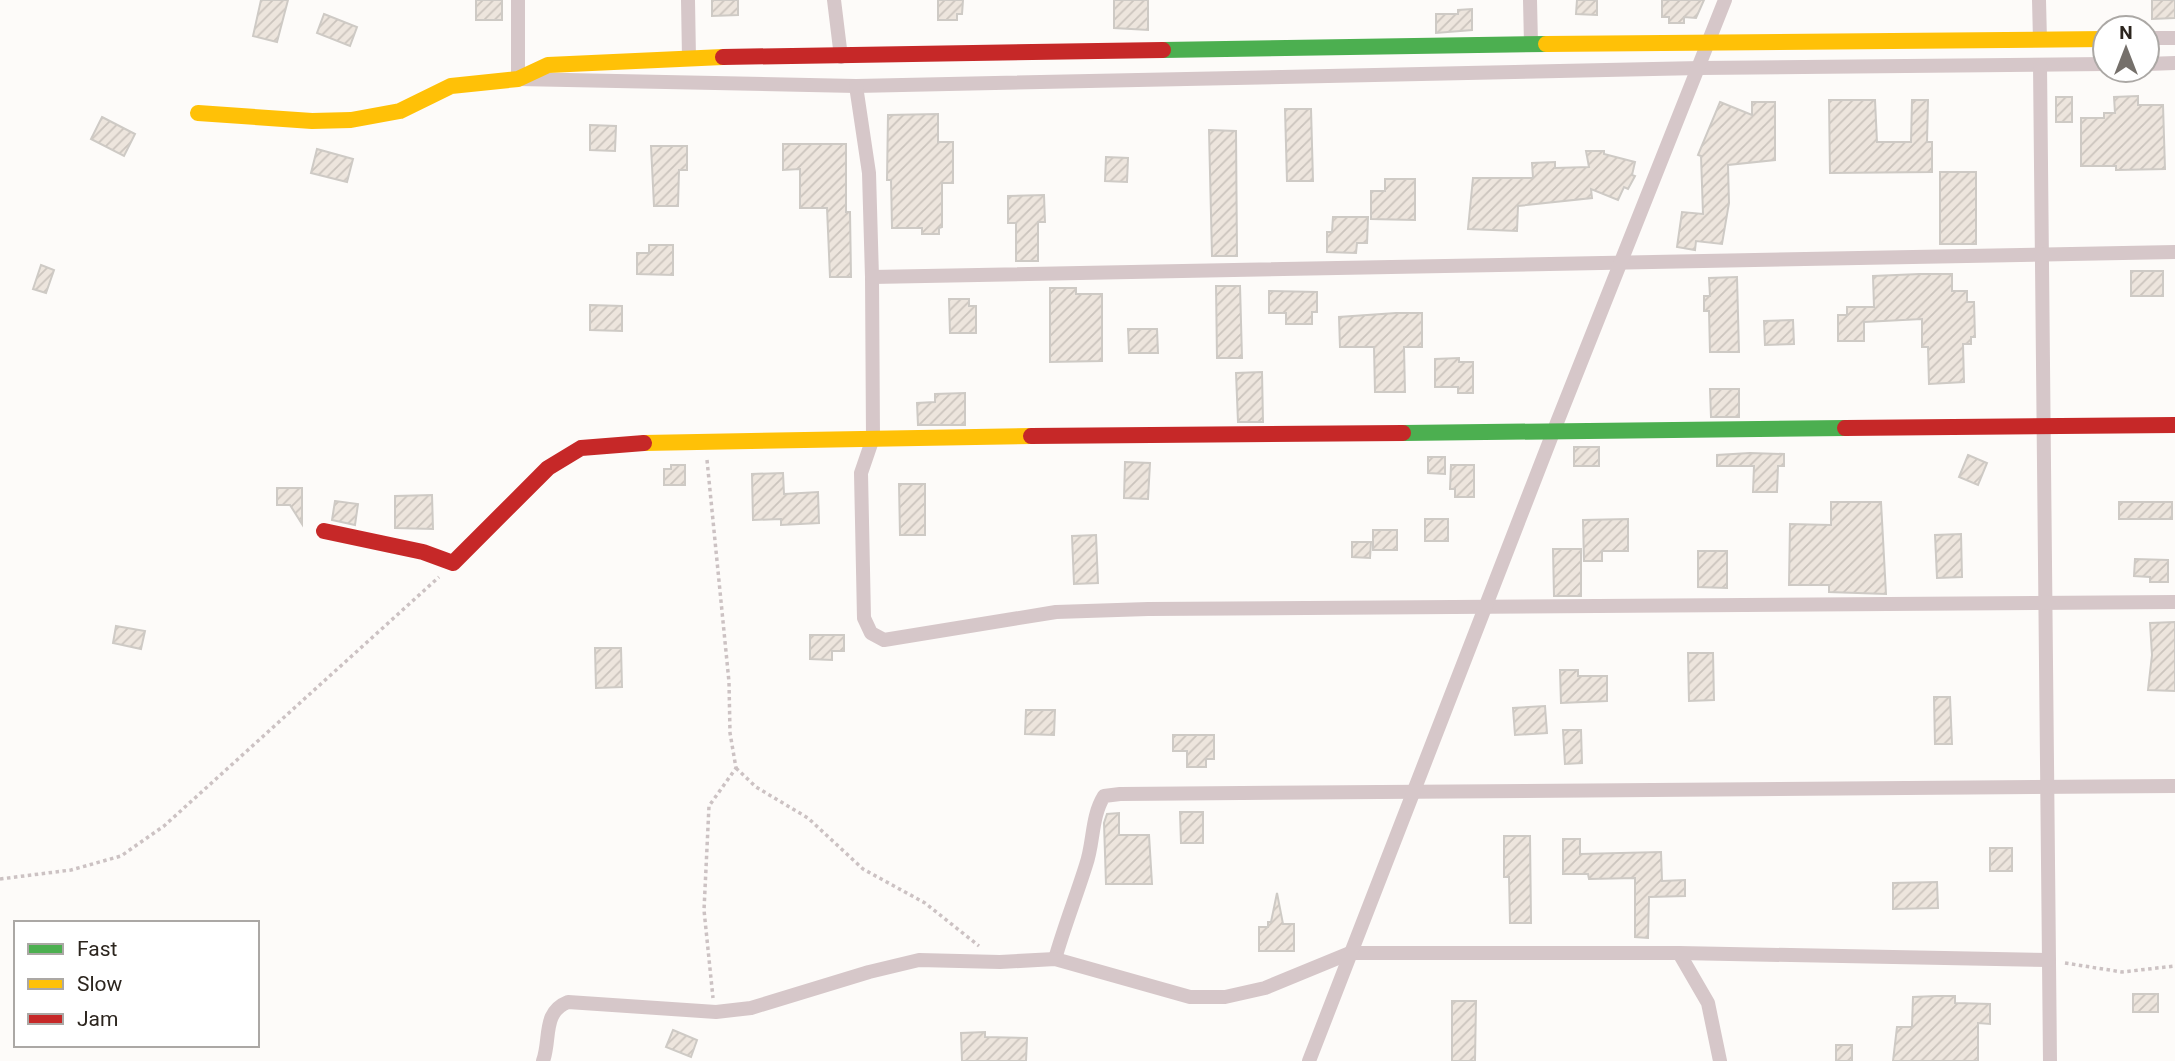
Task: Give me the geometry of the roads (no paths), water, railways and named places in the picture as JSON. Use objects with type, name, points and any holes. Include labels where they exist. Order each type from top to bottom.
[{"type":"street","points":[[518,0],[518,79]]},
{"type":"street","points":[[688,0],[689,58]]},
{"type":"street","points":[[834,0],[841,57]]},
{"type":"street","points":[[1530,0],[1531,44]]},
{"type":"street","points":[[1309,1061],[1554,430],[1725,0]]},
{"type":"street","points":[[2039,0],[2040,40]]},
{"type":"street","points":[[518,79],[548,65],[689,58],[1531,44],[2091,39]]},
{"type":"street","points":[[198,113],[312,121],[351,120],[400,111],[451,86],[518,79],[856,86],[1699,68],[2091,64]]},
{"type":"street","points":[[2040,65],[2050,1061]]},
{"type":"street","points":[[856,86],[869,173],[872,277],[873,438],[861,473],[864,618],[871,633],[884,640],[1056,612],[1485,607],[2045,606],[2175,602]]},
{"type":"street","points":[[872,277],[2175,252]]},
{"type":"street","points":[[324,531],[423,552],[453,564],[548,468],[581,448],[627,443],[1554,430],[2175,425]]},
{"type":"street","points":[[1055,959],[1072,898],[1087,865],[1096,809],[1104,796],[1120,793],[2175,786]]},
{"type":"street","points":[[543,1061],[548,1047],[549,1019],[556,1007],[568,1002],[716,1012],[751,1008],[895,965],[919,961],[1000,962],[1055,959],[1190,997],[1225,997],[1265,988],[1350,953],[1679,953],[2049,961]]},
{"type":"street","points":[[1679,953],[1708,1003],[1720,1061]]}]
